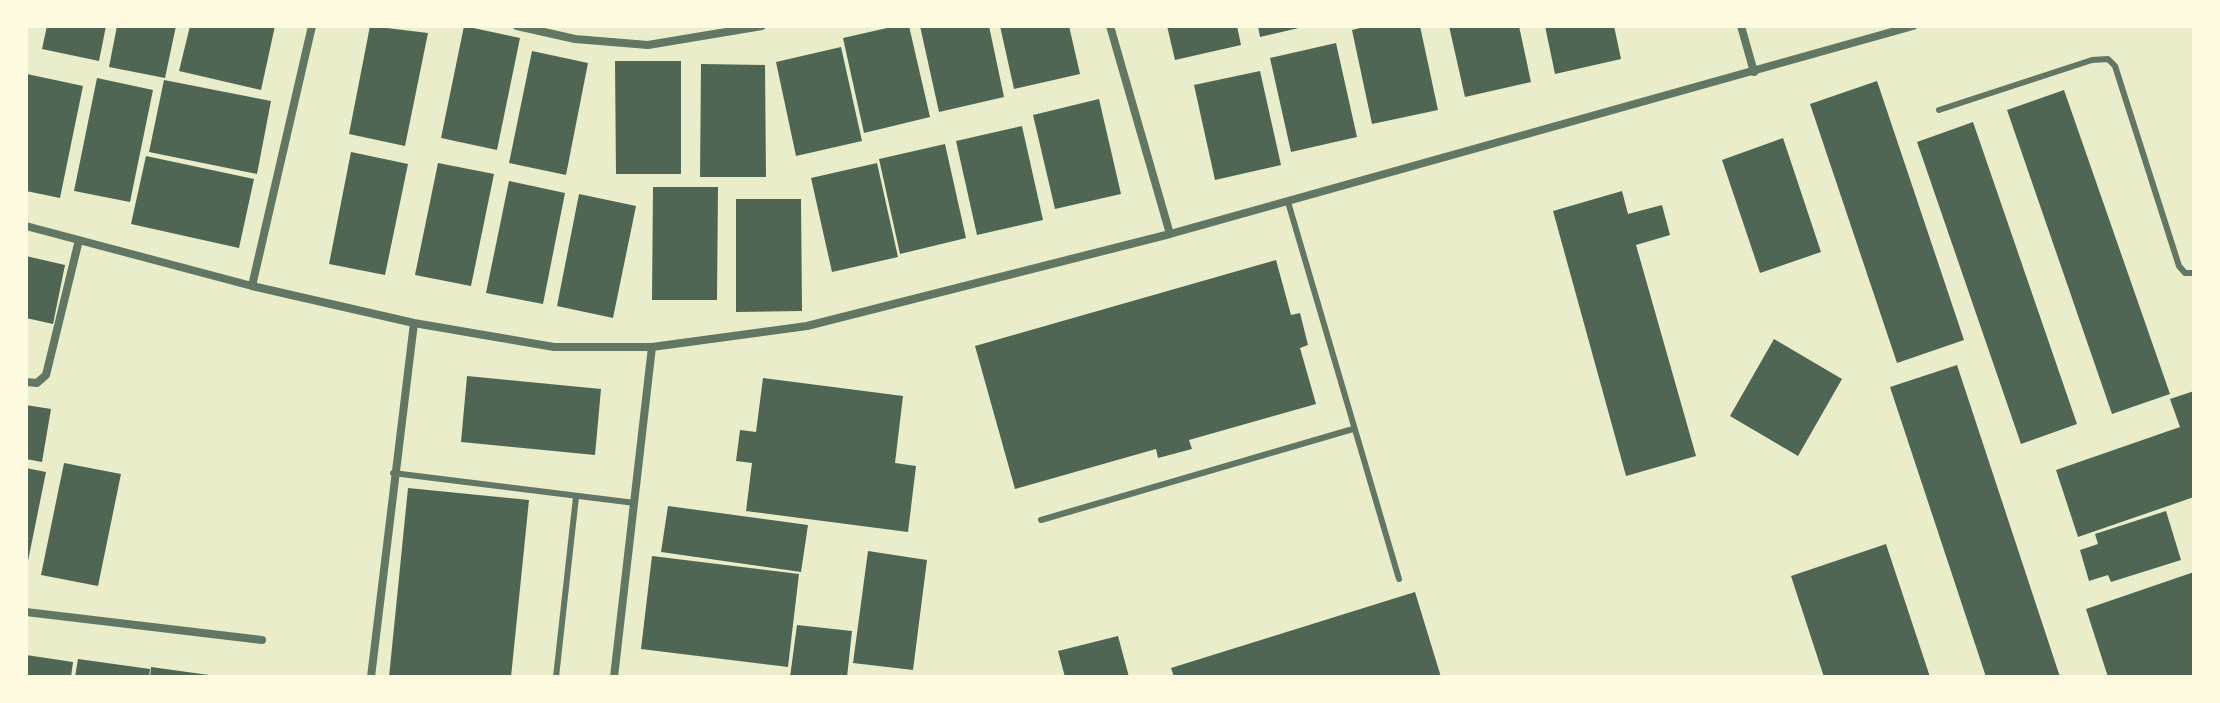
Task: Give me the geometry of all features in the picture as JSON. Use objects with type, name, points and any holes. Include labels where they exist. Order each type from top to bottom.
[{"type":"street","points":[[252,286],[312,26]]},
{"type":"street","points":[[517,26],[575,39],[648,45],[762,26]]},
{"type":"street","points":[[1110,26],[1170,234]]},
{"type":"street","points":[[1741,26],[1754,72]]},
{"type":"street","points":[[26,226],[252,286],[414,323],[554,347],[652,347],[807,326],[1170,234],[1913,26]]},
{"type":"street","points":[[26,382],[37,383],[46,375],[79,240]]},
{"type":"street","points":[[371,677],[393,473],[414,323]]},
{"type":"street","points":[[614,677],[652,347]]},
{"type":"street","points":[[26,612],[262,640]]},
{"type":"lane","points":[[1939,110],[2092,60],[2108,59],[2115,66],[2179,266],[2185,273],[2194,273]]},
{"type":"lane","points":[[1288,202],[1399,579]]},
{"type":"lane","points":[[1041,520],[1353,429]]},
{"type":"lane","points":[[393,473],[635,503]]},
{"type":"lane","points":[[556,677],[576,497]]},
{"type":"building","points":[[47,26],[106,26],[99,61],[42,49]]},
{"type":"building","points":[[117,26],[176,26],[165,78],[109,67]]},
{"type":"building","points":[[190,26],[275,26],[261,90],[179,71]]},
{"type":"building","points":[[370,26],[428,33],[405,146],[349,134]]},
{"type":"building","points":[[464,26],[520,38],[497,150],[441,138]]},
{"type":"building","points":[[909,26],[930,117],[864,133],[843,38]]},
{"type":"building","points":[[920,26],[989,26],[1004,97],[939,112]]},
{"type":"building","points":[[1000,26],[1069,26],[1080,74],[1014,89]]},
{"type":"building","points":[[1167,26],[1237,26],[1241,45],[1175,60]]},
{"type":"building","points":[[1258,26],[1303,26],[1303,27],[1260,37]]},
{"type":"building","points":[[1368,26],[1420,26],[1438,110],[1372,124],[1352,30]]},
{"type":"building","points":[[1449,26],[1519,26],[1531,82],[1465,97]]},
{"type":"building","points":[[1545,26],[1614,26],[1621,59],[1555,74]]},
{"type":"building","points":[[1336,43],[1357,137],[1291,152],[1270,58]]},
{"type":"building","points":[[841,47],[862,141],[796,156],[776,62]]},
{"type":"building","points":[[532,51],[588,63],[566,175],[509,163]]},
{"type":"building","points":[[615,61],[681,61],[681,174],[616,174]]},
{"type":"building","points":[[701,64],[765,65],[766,177],[700,177]]},
{"type":"building","points":[[1260,71],[1281,165],[1215,180],[1194,85]]},
{"type":"building","points":[[27,74],[83,86],[60,198],[26,191]]},
{"type":"building","points":[[97,78],[153,90],[130,202],[74,191]]},
{"type":"building","points":[[164,80],[271,101],[257,174],[149,152]]},
{"type":"building","points":[[1877,81],[1964,340],[1897,363],[1810,104]]},
{"type":"building","points":[[2064,90],[2170,394],[2112,414],[2007,110]]},
{"type":"building","points":[[1099,99],[1121,194],[1055,209],[1033,115]]},
{"type":"building","points":[[1973,122],[2077,424],[2021,444],[1917,142]]},
{"type":"building","points":[[1022,126],[1043,220],[977,235],[956,141]]},
{"type":"building","points":[[1783,138],[1821,252],[1760,273],[1722,160]]},
{"type":"building","points":[[945,144],[966,238],[900,254],[879,159]]},
{"type":"building","points":[[351,152],[408,164],[385,275],[329,264]]},
{"type":"building","points":[[146,156],[254,179],[239,248],[131,224]]},
{"type":"building","points":[[438,163],[494,174],[471,286],[415,275]]},
{"type":"building","points":[[877,163],[898,257],[832,272],[811,178]]},
{"type":"building","points":[[509,181],[565,193],[543,304],[486,293]]},
{"type":"building","points":[[653,187],[718,187],[717,300],[652,300]]},
{"type":"building","points":[[1622,191],[1628,214],[1662,205],[1670,235],[1636,245],[1696,456],[1626,476],[1553,211]]},
{"type":"building","points":[[579,194],[636,206],[613,318],[557,306]]},
{"type":"building","points":[[736,199],[801,199],[802,311],[736,312]]},
{"type":"building","points":[[26,256],[65,265],[53,324],[26,318]]},
{"type":"building","points":[[1276,260],[1291,315],[1300,313],[1308,345],[1300,348],[1316,404],[1189,440],[1192,449],[1158,458],[1156,449],[1015,489],[975,346]]},
{"type":"building","points":[[1774,339],[1842,379],[1798,456],[1730,416]]},
{"type":"building","points":[[1957,365],[2060,677],[1986,677],[1890,387]]},
{"type":"building","points":[[467,376],[601,389],[595,455],[461,442]]},
{"type":"building","points":[[763,378],[903,396],[895,463],[916,466],[908,532],[746,511],[752,463],[736,461],[740,430],[756,432]]},
{"type":"building","points":[[2194,391],[2194,497],[2078,537],[2056,470],[2180,427],[2170,399]]},
{"type":"building","points":[[26,405],[51,409],[42,462],[26,459]]},
{"type":"building","points":[[64,463],[121,474],[98,586],[41,575]]},
{"type":"building","points":[[26,468],[46,472],[27,566],[26,566]]},
{"type":"building","points":[[408,488],[529,500],[511,677],[389,677]]},
{"type":"building","points":[[668,506],[808,525],[801,572],[661,552]]},
{"type":"building","points":[[2166,511],[2181,560],[2111,582],[2108,575],[2089,581],[2080,550],[2098,544],[2095,534]]},
{"type":"building","points":[[1886,544],[1930,677],[1824,677],[1791,576]]},
{"type":"building","points":[[868,551],[927,560],[913,670],[853,663]]},
{"type":"building","points":[[652,556],[799,574],[788,667],[641,649]]},
{"type":"building","points":[[2194,572],[2194,677],[2108,677],[2086,609]]},
{"type":"building","points":[[1415,592],[1441,677],[1174,677],[1171,668]]},
{"type":"building","points":[[797,625],[852,631],[847,677],[790,677]]},
{"type":"building","points":[[1118,636],[1129,677],[1065,677],[1058,651]]},
{"type":"building","points":[[26,655],[73,662],[71,677],[26,677]]},
{"type":"building","points":[[78,659],[150,669],[149,677],[75,677]]},
{"type":"building","points":[[151,667],[209,675],[209,677],[150,677]]}]
